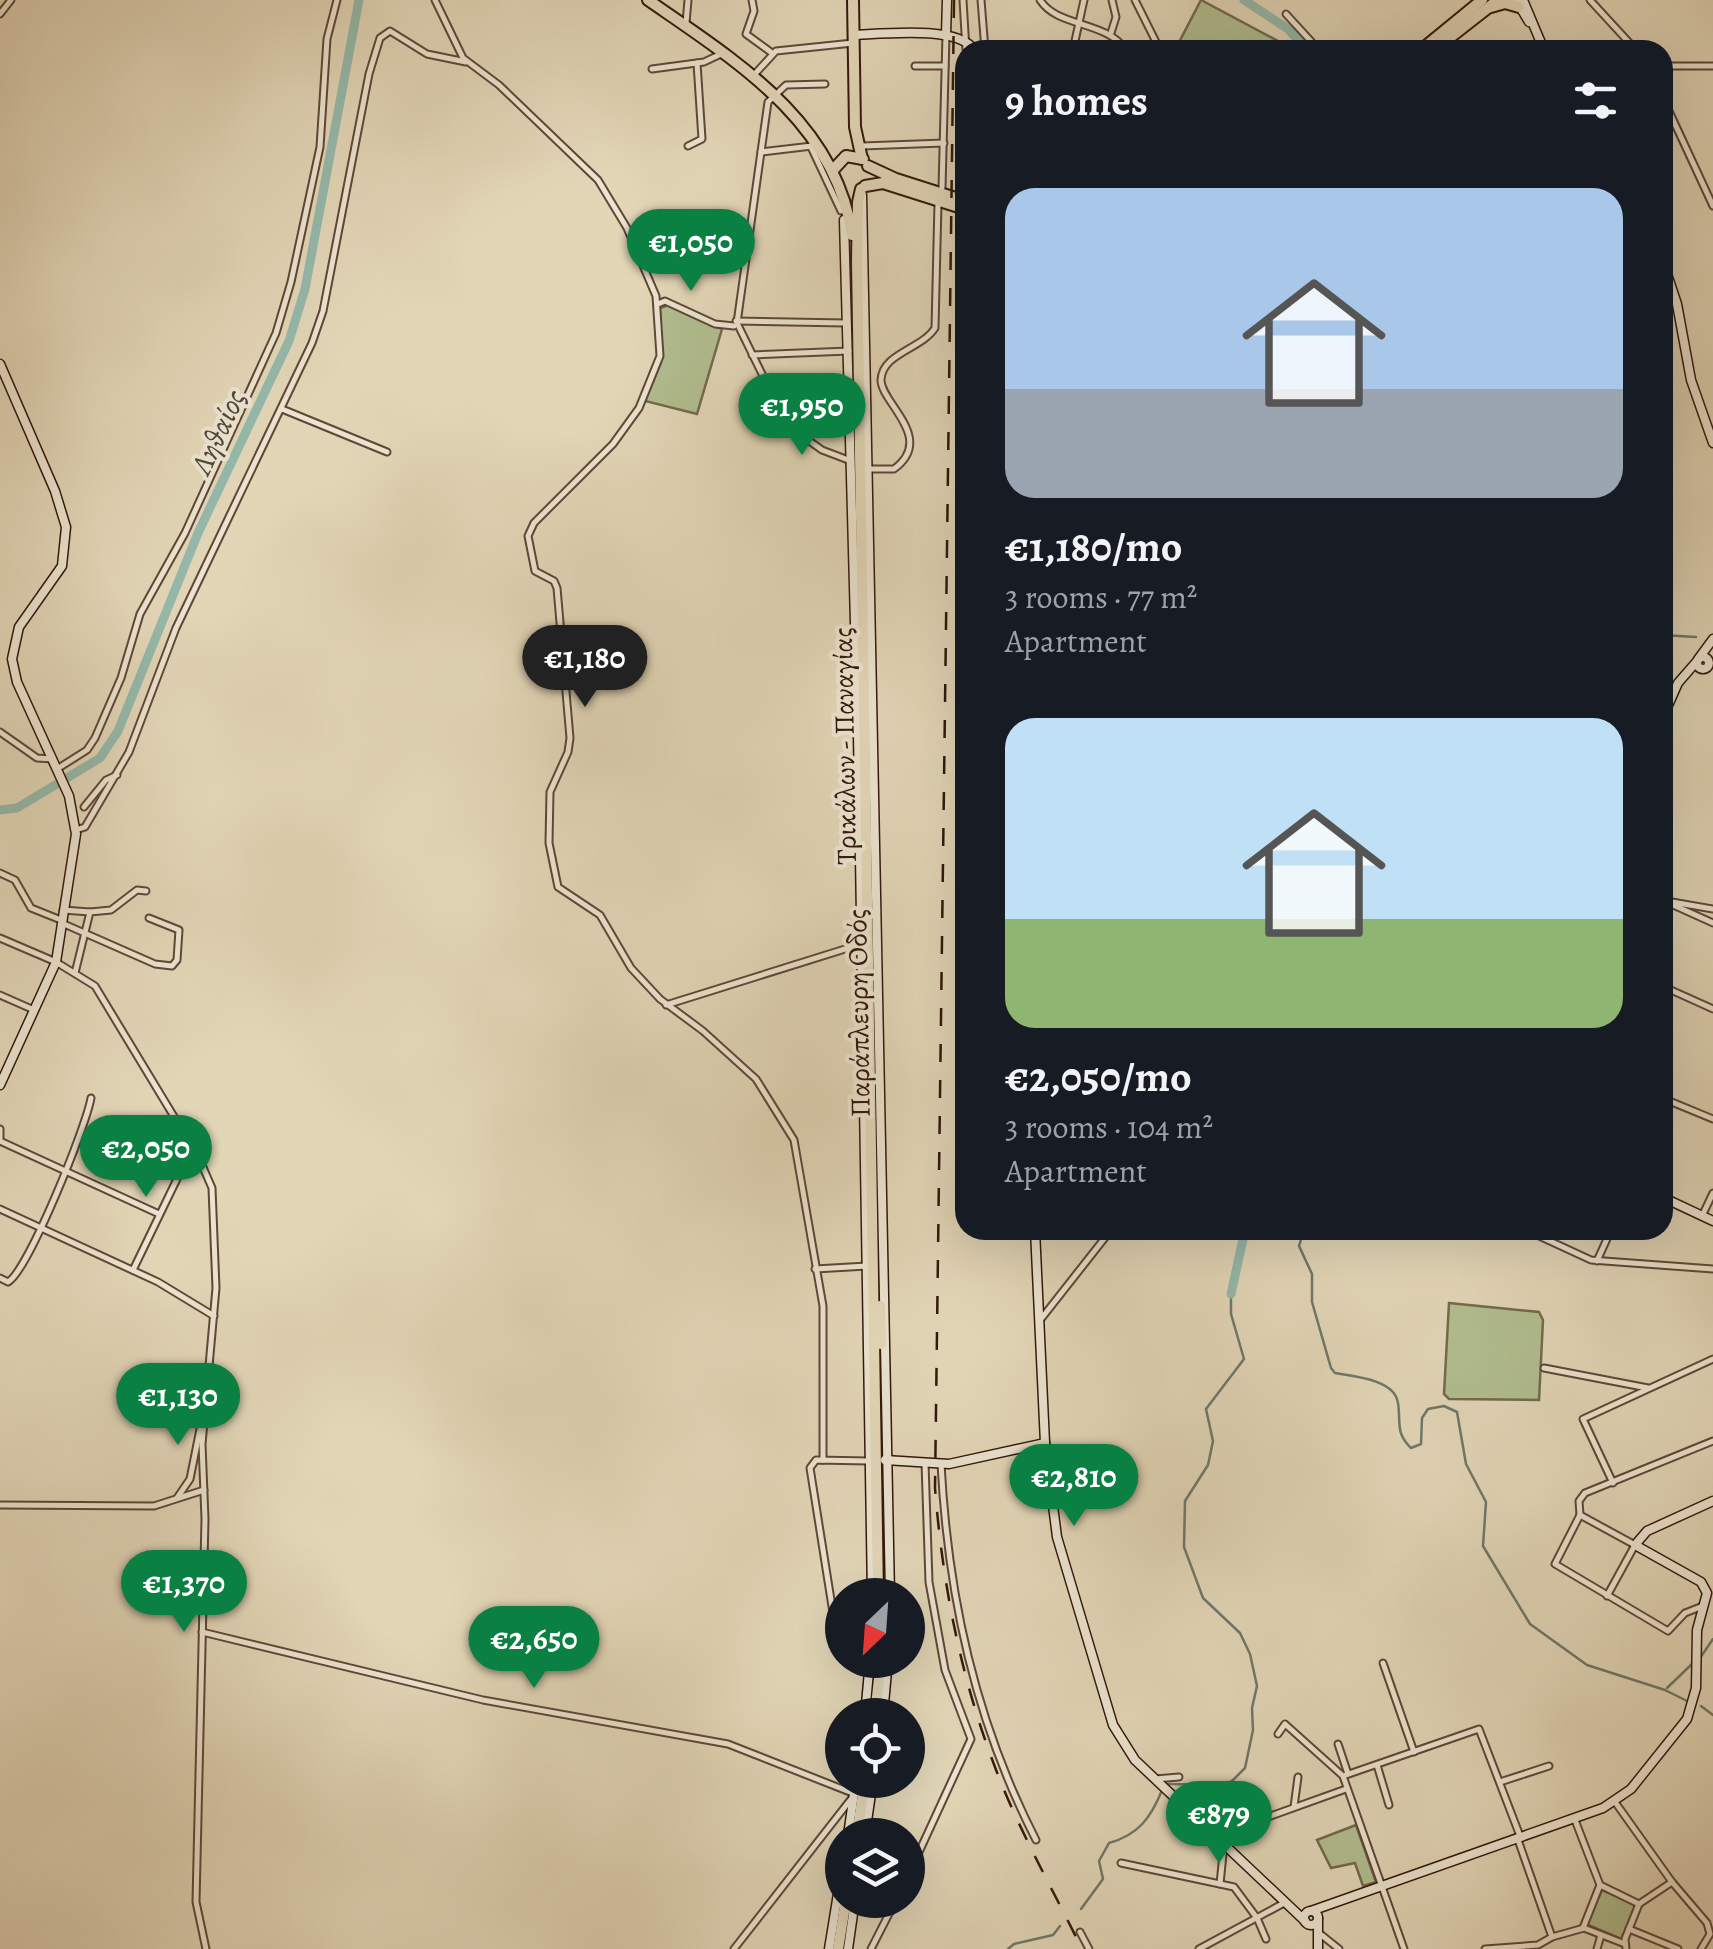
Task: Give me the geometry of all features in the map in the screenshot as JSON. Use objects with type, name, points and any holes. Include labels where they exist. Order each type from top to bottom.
[{"type":"main road","points":[[648,0],[777,96],[817,146],[841,189],[851,192],[883,183],[955,205]]},
{"type":"main road","points":[[853,0],[855,128],[870,176],[862,189]]},
{"type":"main road","points":[[1433,40],[1483,3],[1498,0]]},
{"type":"main road","points":[[1444,40],[1483,3],[1519,2]]},
{"type":"main road","points":[[833,172],[844,157],[855,128]]},
{"type":"main road","points":[[817,146],[865,162],[955,203]]},
{"type":"main road","name":"Τρικάλων - Παναγίας","points":[[841,189],[857,260]]},
{"type":"main road","name":"Τρικάλων - Παναγίας","points":[[862,189],[857,260],[862,735],[870,947],[876,999],[874,1230],[880,1290],[881,1578]]},
{"type":"main road","points":[[838,1949],[843,1918]]},
{"type":"street","points":[[0,14],[12,0]]},
{"type":"street","points":[[57,769],[94,741],[121,678],[140,614],[184,534],[276,333],[320,147],[326,44],[337,0]]},
{"type":"street","points":[[435,0],[453,43],[467,62],[490,77],[598,180],[627,228],[660,301],[660,356],[639,408],[613,444],[531,526],[528,536],[534,572],[556,584],[569,729],[568,752],[550,792],[548,839],[555,880],[562,890],[600,914],[631,968],[666,1005],[702,1030],[756,1080],[779,1111],[798,1150],[824,1330],[823,1460]]},
{"type":"street","points":[[686,26],[688,0]]},
{"type":"street","points":[[752,0],[754,11],[746,34],[772,53]]},
{"type":"street","points":[[942,188],[947,0]]},
{"type":"street","points":[[963,0],[966,40]]},
{"type":"street","points":[[981,0],[984,40]]},
{"type":"street","points":[[1040,0],[1045,8],[1111,33],[1117,40]]},
{"type":"street","points":[[1074,40],[1084,0]]},
{"type":"street","points":[[1111,33],[1116,17],[1112,0]]},
{"type":"street","points":[[1135,0],[1155,40]]},
{"type":"street","points":[[1590,0],[1627,40]]},
{"type":"street","points":[[1519,2],[1539,40]]},
{"type":"street","points":[[1286,14],[1310,40]]},
{"type":"street","points":[[967,22],[982,19]]},
{"type":"street","points":[[76,830],[84,828],[116,775],[176,628],[282,410],[323,311],[368,74],[380,38],[390,31],[428,54],[467,62]]},
{"type":"street","points":[[754,76],[772,53],[853,39],[946,35],[956,40]]},
{"type":"street","points":[[652,68],[697,63],[723,53]]},
{"type":"street","points":[[688,146],[702,139],[697,63]]},
{"type":"street","points":[[915,66],[946,66]]},
{"type":"street","points":[[1673,66],[1713,66]]},
{"type":"street","points":[[826,84],[790,84],[767,110],[735,323],[787,425],[822,450],[851,461]]},
{"type":"street","points":[[1673,120],[1713,206]]},
{"type":"street","points":[[859,145],[944,143]]},
{"type":"street","points":[[761,152],[817,146],[847,220],[851,461],[862,685]]},
{"type":"street","name":"Παράπλευρη Οδός","points":[[862,189],[869,469],[867,1266],[880,1460]]},
{"type":"street","points":[[869,469],[894,469],[906,450],[907,423],[883,391],[882,374],[890,362],[920,344],[935,328],[938,200]]},
{"type":"street","points":[[1673,289],[1691,380],[1713,443]]},
{"type":"street","points":[[660,301],[719,325],[848,323]]},
{"type":"street","points":[[752,355],[849,351]]},
{"type":"street","points":[[0,364],[66,526],[62,566],[20,624],[12,654],[18,682],[69,796],[76,830],[56,962],[0,1085]]},
{"type":"street","points":[[282,410],[387,452]]},
{"type":"street","points":[[1705,663],[1712,640]]},
{"type":"street","points":[[1705,663],[1713,674]]},
{"type":"street","points":[[1673,695],[1688,669],[1705,663]]},
{"type":"street","points":[[0,732],[34,756],[52,759]]},
{"type":"street","points":[[84,807],[106,780],[116,775]]},
{"type":"street","points":[[73,808],[94,810]]},
{"type":"street","points":[[0,873],[15,880],[31,908],[61,918],[144,960],[172,966],[178,960],[179,930],[149,918]]},
{"type":"street","points":[[61,918],[111,910],[137,890],[146,891]]},
{"type":"street","points":[[1673,902],[1713,909]]},
{"type":"street","points":[[1673,905],[1713,923]]},
{"type":"street","points":[[75,973],[90,912]]},
{"type":"street","points":[[0,938],[56,962],[98,991],[212,1188],[216,1301],[204,1417],[196,1902],[206,1949]]},
{"type":"street","points":[[666,1005],[708,995],[793,962],[870,947]]},
{"type":"street","points":[[1673,991],[1713,1010]]},
{"type":"street","points":[[0,994],[35,1010]]},
{"type":"street","name":"Παράπλευρη Οδός","points":[[876,999],[880,1460]]},
{"type":"street","points":[[0,1278],[8,1282],[14,1279],[66,1170],[86,1122],[91,1098]]},
{"type":"street","points":[[1673,1103],[1713,1119]]},
{"type":"street","points":[[0,1129],[0,1141],[159,1214]]},
{"type":"street","points":[[133,1270],[192,1148]]},
{"type":"street","points":[[1702,1216],[1713,1192]]},
{"type":"street","points":[[1673,1202],[1713,1221]]},
{"type":"street","points":[[0,1209],[133,1270],[196,1302],[214,1316]]},
{"type":"street","points":[[1036,1240],[1045,1442],[1060,1552],[1084,1618],[1110,1716],[1126,1749],[1155,1779],[1339,1949]]},
{"type":"street","points":[[1040,1318],[1103,1240]]},
{"type":"street","points":[[1548,1240],[1597,1262],[1713,1270]]},
{"type":"street","points":[[1597,1262],[1607,1240]]},
{"type":"street","points":[[815,1269],[867,1266]]},
{"type":"street","points":[[196,1302],[216,1301]]},
{"type":"street","points":[[1613,1483],[1583,1419],[1713,1359]]},
{"type":"street","points":[[1544,1368],[1648,1388]]},
{"type":"street","points":[[176,1500],[190,1479],[204,1417]]},
{"type":"street","points":[[1703,1606],[1686,1614],[1668,1630],[1556,1566],[1580,1515],[1581,1497],[1713,1441]]},
{"type":"street","points":[[827,1578],[810,1474],[812,1462],[880,1460],[940,1464],[1045,1442]]},
{"type":"street","points":[[925,1463],[929,1582],[948,1683],[971,1739],[925,1839]]},
{"type":"street","points":[[940,1464],[947,1558],[965,1648],[990,1736],[1036,1840]]},
{"type":"street","points":[[0,1505],[136,1507],[204,1490]]},
{"type":"street","points":[[1607,1596],[1646,1531],[1713,1501]]},
{"type":"street","points":[[1312,1920],[1325,1906],[1616,1802],[1639,1780],[1686,1718],[1699,1657],[1697,1630],[1707,1592],[1701,1582],[1580,1515]]},
{"type":"street","points":[[202,1632],[483,1700],[728,1744],[825,1782]]},
{"type":"street","points":[[1383,1663],[1414,1752]]},
{"type":"street","points":[[1278,1734],[1285,1724],[1346,1775]]},
{"type":"street","points":[[1346,1775],[1479,1729],[1552,1937]]},
{"type":"street","points":[[1338,1744],[1346,1789],[1404,1949]]},
{"type":"street","points":[[1377,1765],[1389,1805]]},
{"type":"street","points":[[1500,1782],[1549,1766]]},
{"type":"street","points":[[1294,1807],[1298,1776]]},
{"type":"street","points":[[1155,1779],[1180,1777]]},
{"type":"street","points":[[1215,1836],[1346,1789]]},
{"type":"street","points":[[734,1949],[852,1798]]},
{"type":"street","points":[[1198,1819],[1220,1802]]},
{"type":"street","points":[[1616,1802],[1672,1882],[1708,1923],[1710,1934],[1701,1949]]},
{"type":"street","points":[[1574,1817],[1600,1885],[1639,1904]]},
{"type":"street","points":[[1220,1884],[1224,1844]]},
{"type":"street","points":[[1121,1863],[1234,1887],[1257,1918],[1266,1939]]},
{"type":"street","points":[[1485,1949],[1527,1947],[1582,1928],[1625,1947],[1639,1904],[1672,1882]]},
{"type":"street","points":[[1582,1928],[1600,1885]]},
{"type":"street","points":[[1199,1949],[1286,1904]]},
{"type":"street","points":[[830,1949],[835,1918]]},
{"type":"street","points":[[848,1949],[852,1918]]},
{"type":"street","points":[[871,1949],[887,1918]]},
{"type":"street","points":[[1312,1920],[1318,1949]]},
{"type":"street","points":[[1629,1929],[1678,1949]]},
{"type":"street","points":[[1080,1932],[1089,1949]]},
{"type":"street","points":[[1597,1949],[1602,1935]]},
{"type":"green space","points":[[1201,0],[1276,40],[1180,40]]},
{"type":"green space","points":[[669,305],[722,329],[697,414],[645,401],[661,362],[660,308]]},
{"type":"green space","points":[[1449,1303],[1539,1312],[1543,1320],[1539,1400],[1449,1399],[1444,1394]]},
{"type":"green space","points":[[1356,1825],[1376,1882],[1363,1886],[1355,1863],[1331,1868],[1317,1840]]},
{"type":"green space","points":[[1602,1890],[1637,1905],[1621,1939],[1586,1924]]},
{"type":"waterway","name":"Ληθαίος","points":[[0,810],[17,808],[100,758],[118,731],[198,533],[289,341],[305,289],[359,0]]},
{"type":"waterway","points":[[1244,0],[1298,40]]},
{"type":"waterway","points":[[1673,636],[1696,637]]},
{"type":"waterway","points":[[1231,1294],[1243,1240]]},
{"type":"waterway","points":[[1301,1240],[1299,1246],[1312,1274],[1312,1302],[1335,1373],[1372,1380],[1389,1389],[1398,1403],[1401,1432],[1411,1448],[1421,1444],[1422,1418],[1428,1409],[1444,1406],[1457,1412],[1466,1464],[1486,1502],[1483,1546],[1530,1624],[1587,1665],[1687,1701]]},
{"type":"waterway","points":[[1166,1784],[1222,1785],[1232,1781],[1245,1768],[1253,1730],[1257,1686],[1250,1654],[1240,1633],[1203,1598],[1184,1547],[1185,1501],[1208,1465],[1213,1441],[1206,1409],[1244,1359],[1231,1314],[1231,1294]]},
{"type":"waterway","points":[[1700,1658],[1713,1639]]},
{"type":"waterway","points":[[1667,1688],[1693,1663]]},
{"type":"waterway","points":[[1701,1706],[1713,1715]]},
{"type":"waterway","points":[[1081,1909],[1103,1879],[1099,1861],[1109,1843],[1142,1824],[1162,1790]]},
{"type":"waterway","points":[[1008,1949],[1053,1935],[1060,1926]]},
{"type":"railway","points":[[954,0],[935,1488],[949,1602],[976,1713],[1011,1806],[1082,1949]]}]
